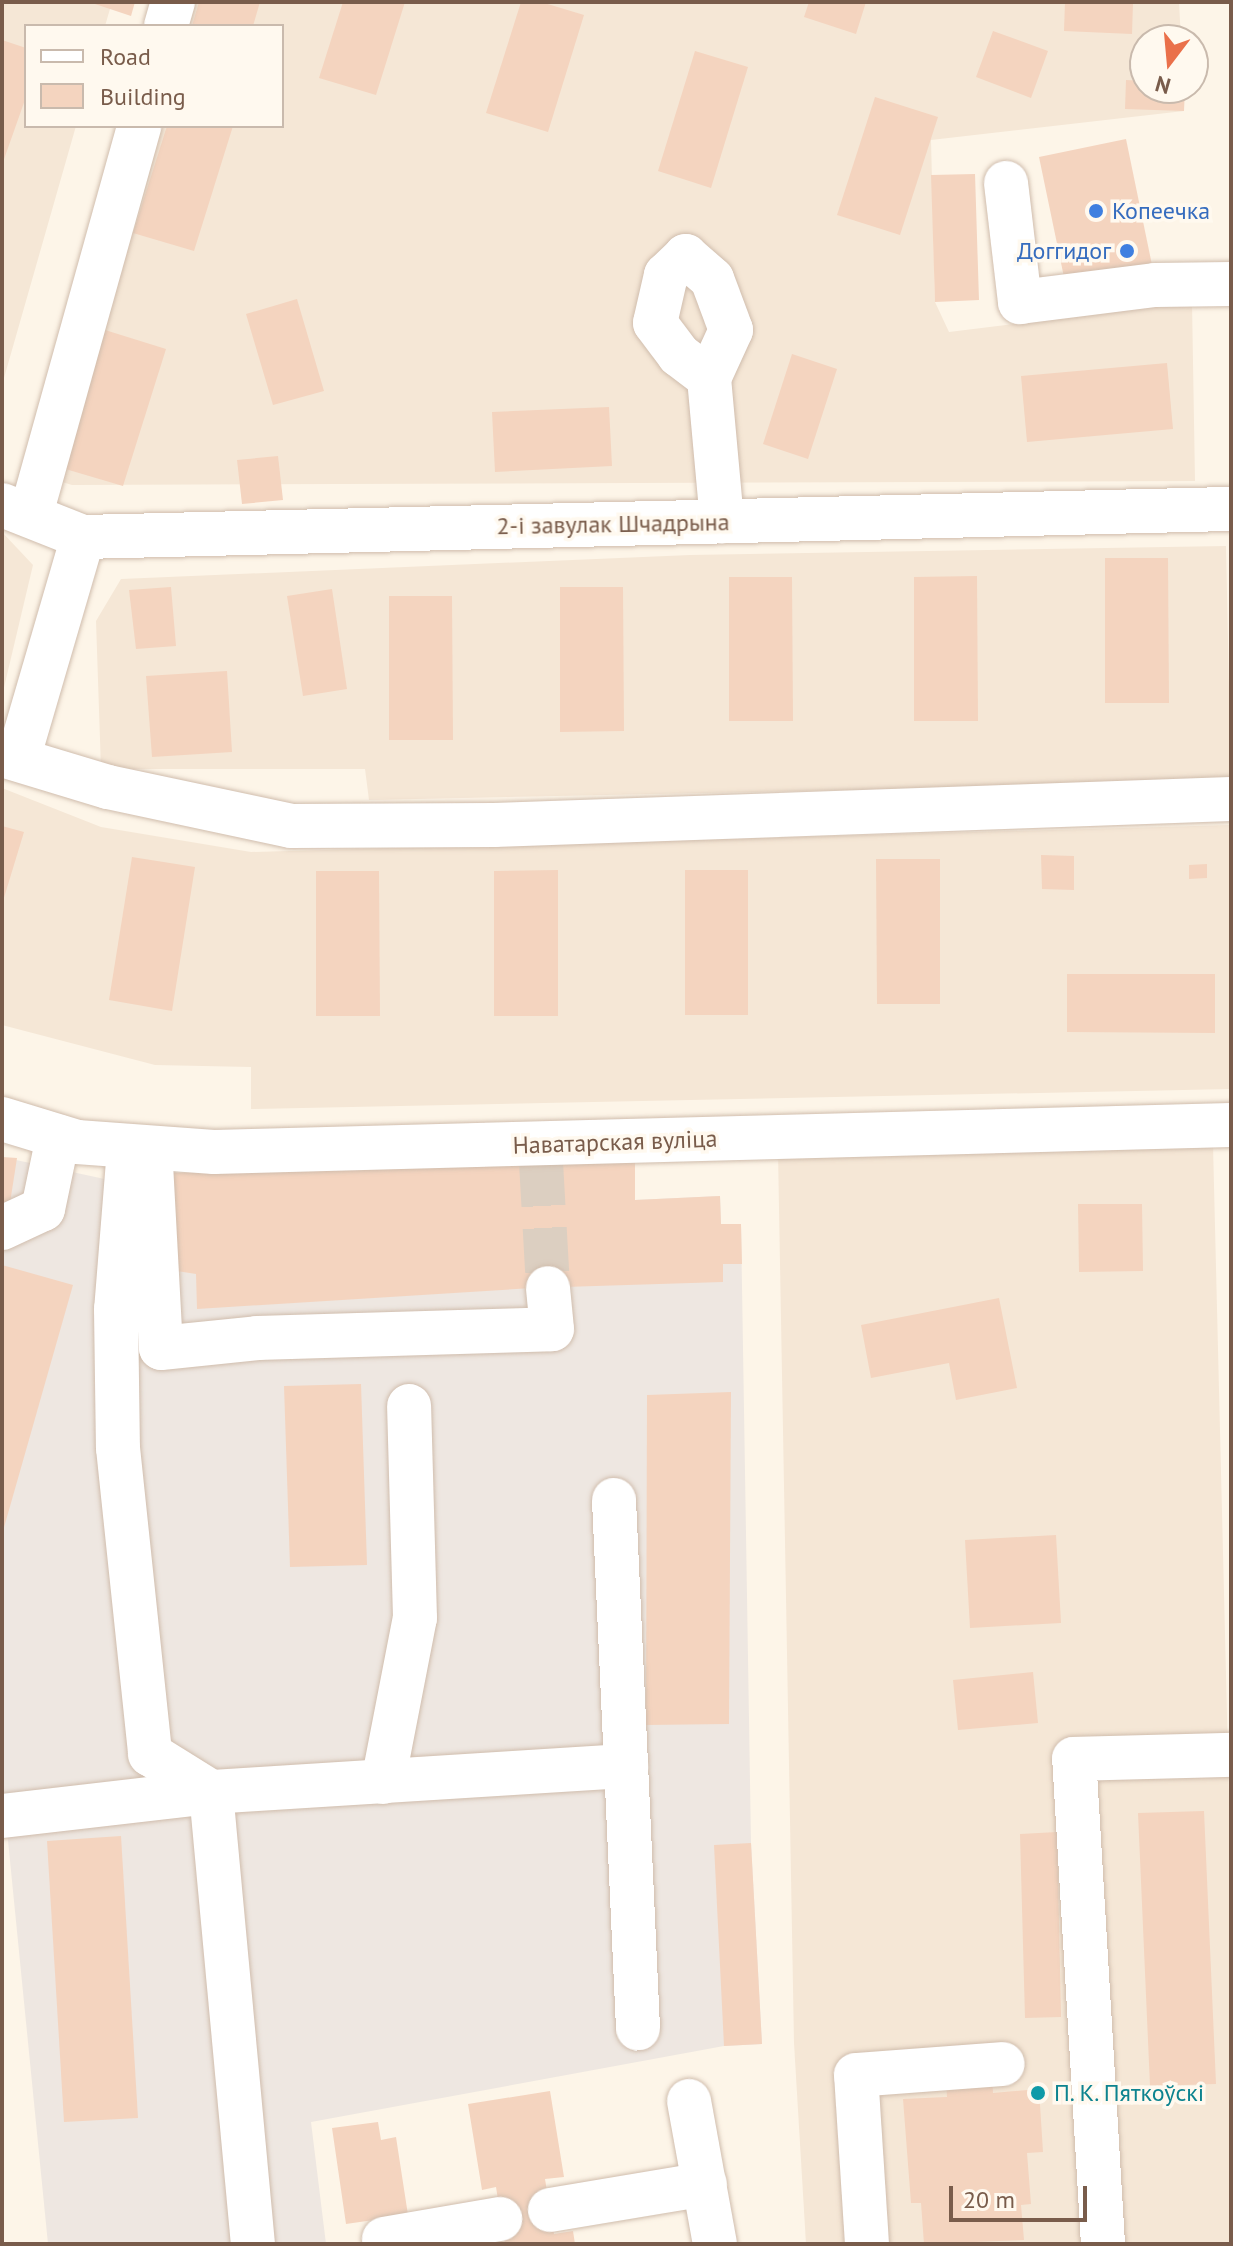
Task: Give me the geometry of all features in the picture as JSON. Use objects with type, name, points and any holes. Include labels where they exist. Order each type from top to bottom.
[{"type":"street","points":[[167,24],[173,2]]},
{"type":"street","points":[[16,509],[138,128]]},
{"type":"street","points":[[1006,183],[1020,302],[1155,285],[1231,284]]},
{"type":"street","points":[[709,378],[722,521]]},
{"type":"street","name":"2-і завулак Шчадрына","points":[[16,509],[83,537],[1231,509]]},
{"type":"street","points":[[83,537],[10,757],[108,787],[291,826],[494,825],[1231,799]]},
{"type":"street","name":"Наватарская вуліца","points":[[2,1119],[58,1137],[140,1150],[541,1153],[1231,1125]]},
{"type":"street","points":[[2,1228],[43,1209],[58,1137]]},
{"type":"street","points":[[140,1150],[161,1348],[257,1338],[552,1329],[548,1288]]},
{"type":"street","points":[[140,1150],[116,1309],[118,1448],[150,1754],[211,1792]]},
{"type":"street","points":[[383,1782],[415,1618],[409,1406]]},
{"type":"street","points":[[614,1500],[638,2028]]},
{"type":"street","points":[[1103,2244],[1074,1759],[1231,1755]]},
{"type":"street","points":[[2,1816],[211,1792],[626,1766]]},
{"type":"street","points":[[211,1792],[253,2244]]},
{"type":"street","points":[[867,2244],[856,2075],[1003,2064]]},
{"type":"street","points":[[689,2101],[715,2244]]},
{"type":"street","points":[[550,2210],[705,2184]]},
{"type":"street","points":[[383,2236],[500,2219]]},
{"type":"shaded area","points":[[2,2],[112,2],[106,24],[24,24],[24,128],[75,128],[2,385]]},
{"type":"shaded area","points":[[196,2],[1179,2],[1180,24],[1129,24],[1129,104],[1184,104],[1184,111],[931,140],[935,302],[949,332],[1192,302],[1195,481],[72,485],[59,481],[159,128],[284,128],[284,24],[190,24]]},
{"type":"shaded area","points":[[2,532],[33,565],[2,696]]},
{"type":"shaded area","points":[[1226,546],[1231,782],[369,800],[365,769],[101,769],[96,621],[121,579],[690,555]]},
{"type":"shaded area","points":[[2,788],[101,827],[251,852],[1231,825],[1231,1089],[251,1109],[251,1067],[155,1065],[2,1025]]},
{"type":"shaded area","points":[[1213,1145],[1231,1879],[1231,2244],[806,2244],[794,2043],[778,1152]]},
{"type":"shaded area","points":[[2,1157],[114,1181],[94,1309],[116,1309],[137,1196],[635,1159],[635,1200],[720,1196],[721,1224],[741,1224],[751,1843],[762,2044],[724,2046],[311,2122],[326,2244],[48,2244],[2,1780]]},
{"type":"building","points":[[89,2],[135,2],[131,16]]},
{"type":"building","points":[[199,2],[260,2],[254,24],[193,24]]},
{"type":"building","points":[[343,2],[405,2],[376,95],[319,78]]},
{"type":"building","points":[[521,2],[541,2],[584,15],[548,132],[486,113]]},
{"type":"building","points":[[809,2],[866,2],[856,34],[804,17]]},
{"type":"building","points":[[1065,2],[1133,2],[1129,34],[1064,31]]},
{"type":"building","points":[[993,31],[1048,51],[1031,98],[976,77]]},
{"type":"building","points":[[2,40],[24,47],[24,103],[3,162]]},
{"type":"building","points":[[695,51],[748,67],[711,188],[658,171]]},
{"type":"building","points":[[1126,80],[1129,80],[1129,104],[1184,104],[1184,111],[1125,109]]},
{"type":"building","points":[[875,97],[938,117],[900,235],[837,215]]},
{"type":"building","points":[[166,128],[232,128],[194,251],[133,233]]},
{"type":"building","name":"Копеечка","points":[[1126,139],[1152,265],[1065,282],[1039,157]]},
{"type":"building","points":[[975,174],[979,300],[935,302],[931,175]]},
{"type":"building","points":[[297,299],[324,391],[273,405],[246,314]]},
{"type":"building","points":[[105,330],[166,349],[123,486],[62,468]]},
{"type":"building","points":[[792,354],[837,369],[808,459],[763,444]]},
{"type":"building","points":[[1167,363],[1173,429],[1027,442],[1021,376]]},
{"type":"building","points":[[609,407],[612,466],[495,472],[492,412]]},
{"type":"building","points":[[278,456],[283,500],[242,504],[237,460]]},
{"type":"building","points":[[1105,558],[1168,558],[1169,703],[1105,703]]},
{"type":"building","points":[[977,576],[978,721],[914,721],[914,577]]},
{"type":"building","points":[[729,577],[792,577],[793,721],[729,721]]},
{"type":"building","points":[[171,587],[176,646],[136,649],[129,590]]},
{"type":"building","points":[[560,587],[623,587],[624,731],[560,732]]},
{"type":"building","points":[[332,589],[347,689],[303,696],[287,596]]},
{"type":"building","points":[[389,596],[452,596],[453,740],[389,740]]},
{"type":"building","points":[[227,671],[232,752],[152,757],[146,676]]},
{"type":"building","points":[[2,826],[24,832],[3,901],[2,901]]},
{"type":"building","points":[[1041,855],[1074,856],[1074,890],[1042,889]]},
{"type":"building","points":[[132,857],[195,867],[172,1011],[109,1000]]},
{"type":"building","points":[[876,859],[940,859],[940,1004],[877,1004]]},
{"type":"building","points":[[1207,864],[1207,878],[1189,879],[1189,865]]},
{"type":"building","points":[[558,870],[558,1016],[494,1016],[494,871]]},
{"type":"building","points":[[685,870],[748,870],[748,1015],[685,1015]]},
{"type":"building","points":[[316,871],[379,871],[380,1016],[316,1016]]},
{"type":"building","points":[[1067,974],[1215,974],[1215,1033],[1067,1032]]},
{"type":"building","points":[[2,1157],[17,1158],[10,1203],[2,1202]]},
{"type":"building","points":[[635,1159],[635,1200],[720,1196],[721,1224],[741,1224],[742,1264],[723,1264],[723,1282],[532,1288],[197,1309],[196,1274],[177,1271],[173,1173]]},
{"type":"building","points":[[1078,1204],[1142,1204],[1143,1271],[1079,1272]]},
{"type":"building","points":[[2,1265],[73,1285],[3,1531],[2,1531]]},
{"type":"building","points":[[999,1298],[1017,1388],[956,1400],[949,1363],[871,1378],[861,1325]]},
{"type":"building","points":[[361,1384],[367,1565],[290,1567],[284,1386]]},
{"type":"building","points":[[731,1392],[729,1724],[646,1725],[647,1395]]},
{"type":"building","points":[[1056,1535],[1061,1623],[970,1628],[965,1540]]},
{"type":"building","points":[[1033,1672],[1038,1723],[958,1730],[953,1680]]},
{"type":"building","points":[[1204,1811],[1216,2084],[1150,2086],[1138,1813]]},
{"type":"building","points":[[1057,1832],[1061,2017],[1025,2018],[1020,1834]]},
{"type":"building","points":[[121,1836],[138,2118],[64,2122],[47,1841]]},
{"type":"building","points":[[751,1843],[762,2044],[724,2046],[714,1845]]},
{"type":"building","points":[[992,2077],[993,2093],[1039,2089],[1043,2152],[1027,2153],[1031,2204],[1021,2205],[1024,2240],[924,2244],[921,2203],[911,2203],[903,2099],[947,2097],[946,2081]]},
{"type":"building","points":[[550,2091],[564,2177],[545,2179],[554,2234],[573,2231],[575,2244],[505,2244],[496,2187],[482,2190],[468,2104]]},
{"type":"building","points":[[378,2122],[381,2140],[396,2137],[408,2215],[346,2224],[332,2128]]},
{"type":"tunnel","points":[[541,1162],[548,1288]]},
{"type":"place","name":"Копеечка","points":[[1096,211]]},
{"type":"place","name":"Доггидог","points":[[1127,251]]},
{"type":"place","name":"П. К. Пяткоўскі","points":[[1038,2093]]}]
